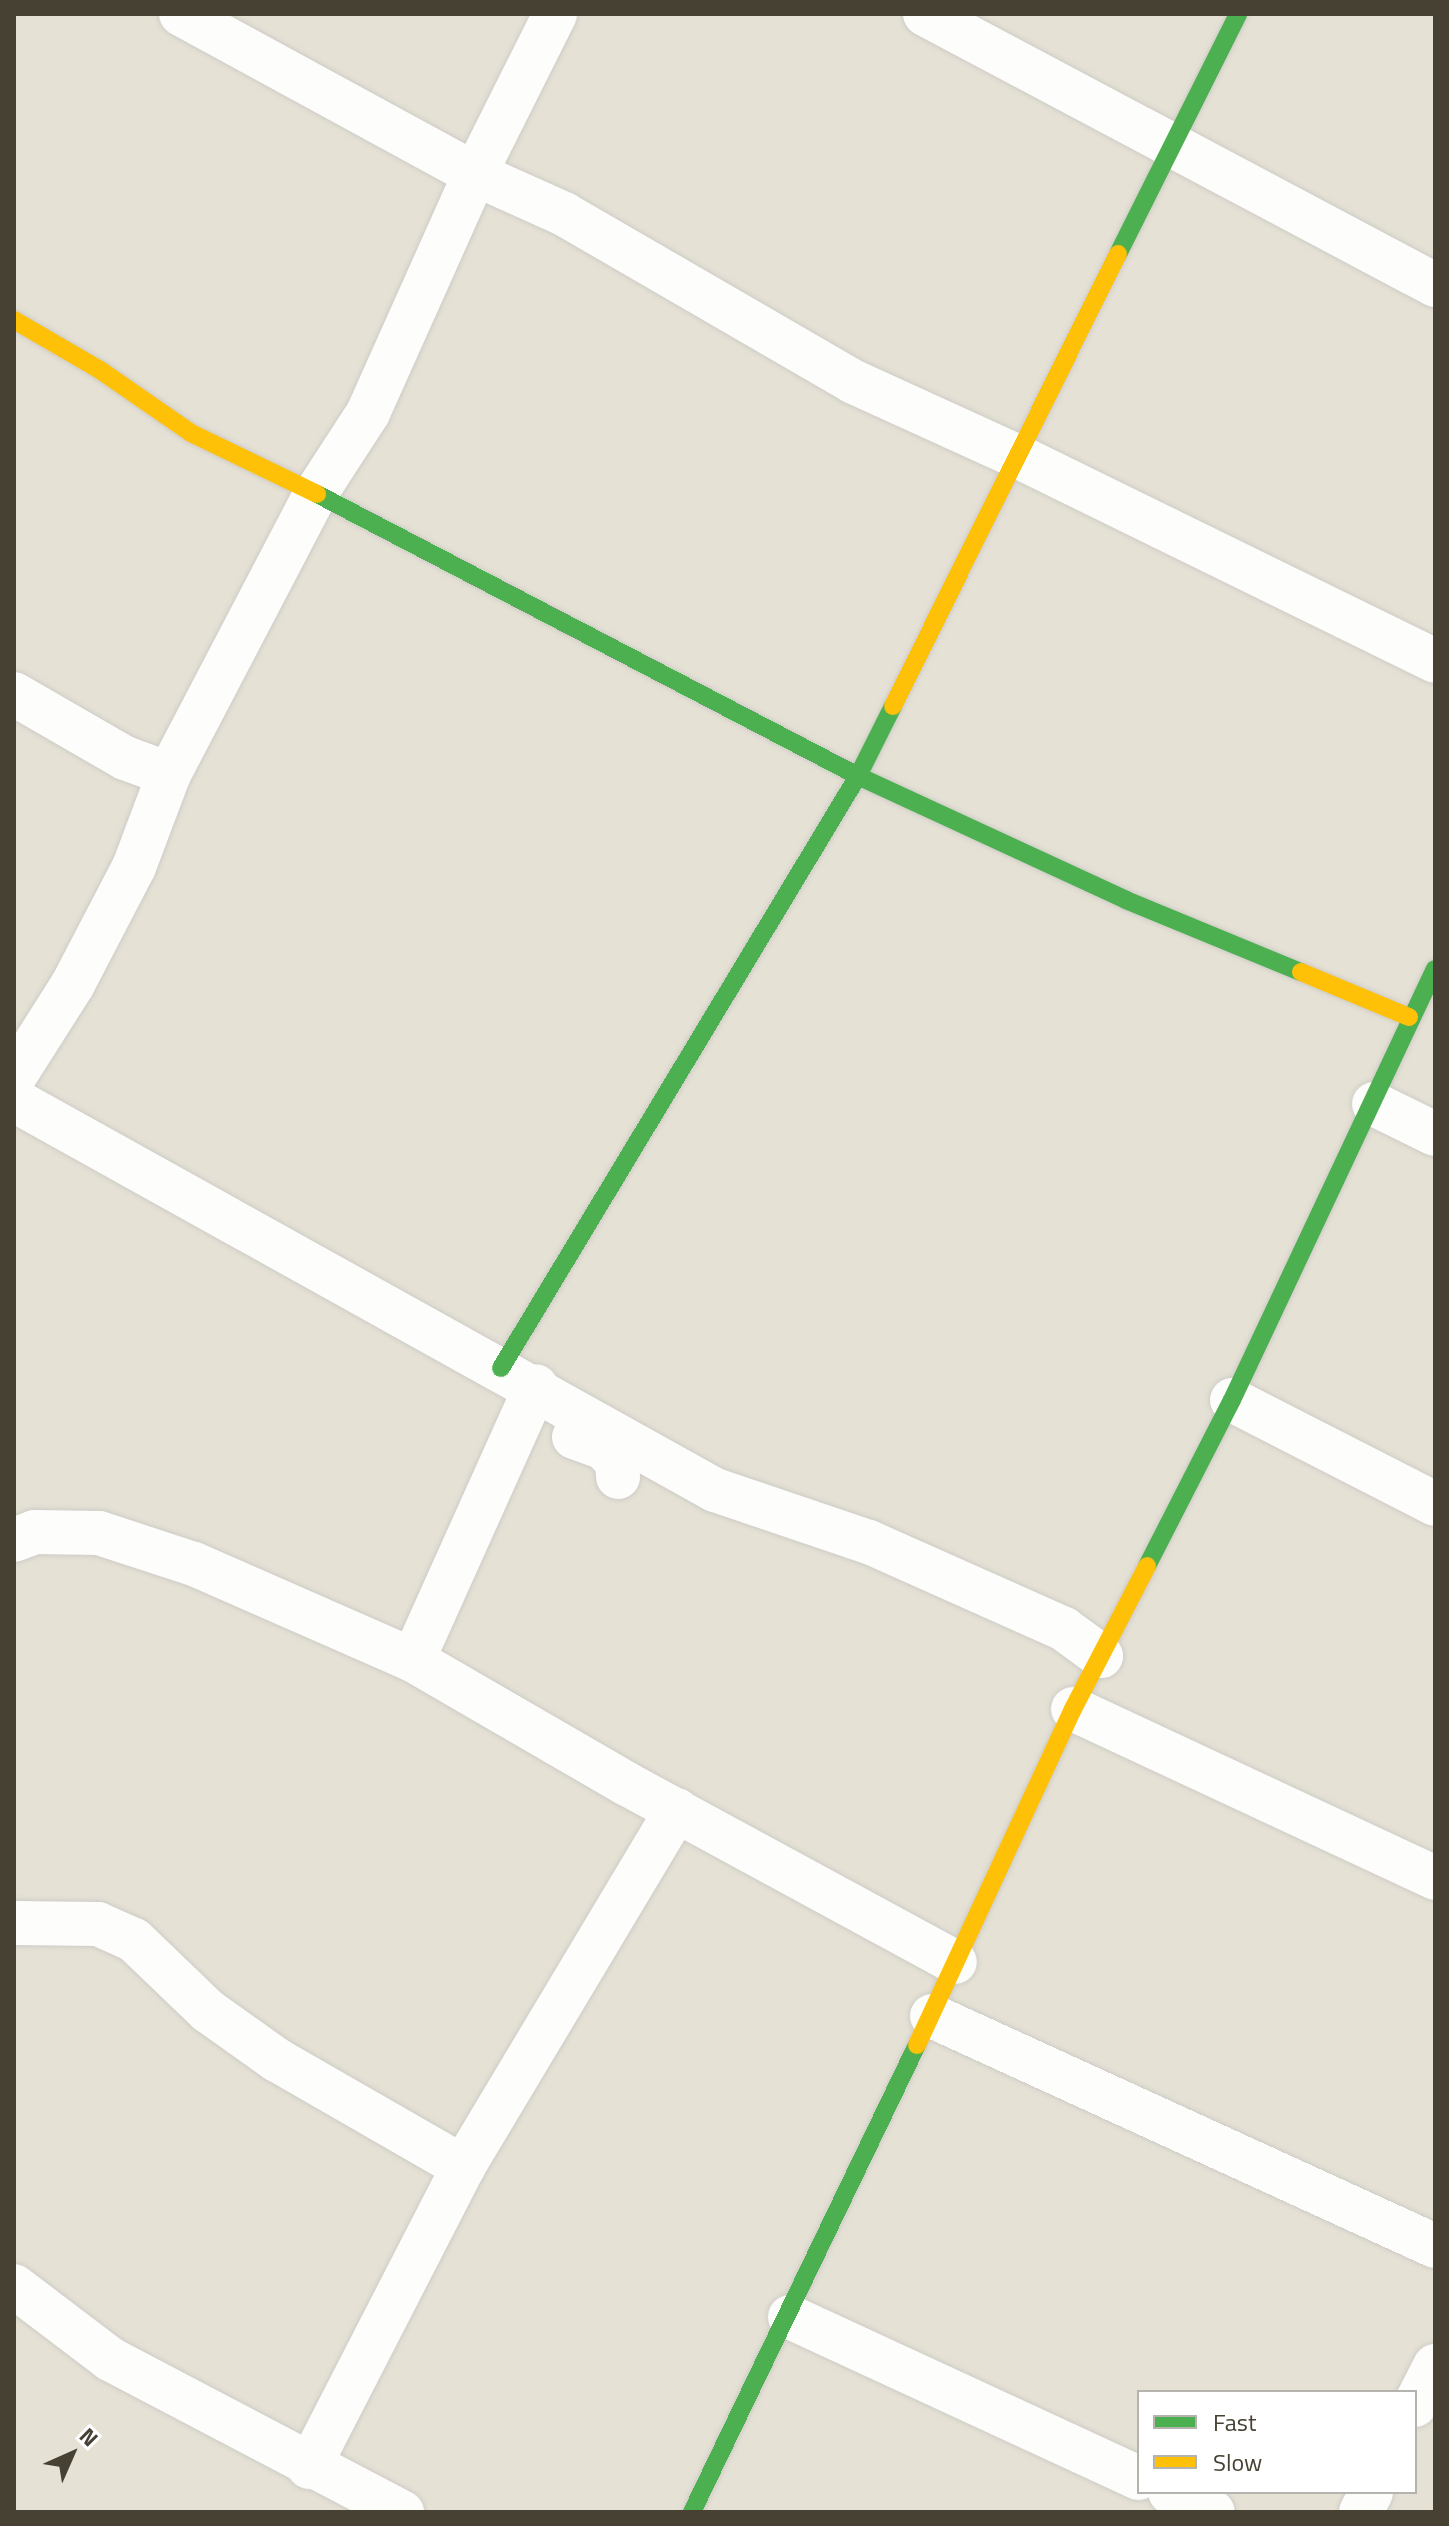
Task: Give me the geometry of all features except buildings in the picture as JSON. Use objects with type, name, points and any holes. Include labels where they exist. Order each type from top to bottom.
[{"type":"street","points":[[181,14],[475,174],[564,214],[854,382],[1021,458],[1435,661]]},
{"type":"street","points":[[14,1077],[73,984],[134,867],[169,774],[316,493],[368,413],[475,174],[555,14]]},
{"type":"street","points":[[925,14],[1173,142],[1435,285]]},
{"type":"street","points":[[413,1660],[520,1391],[858,776],[1021,458],[1238,14]]},
{"type":"street","points":[[14,320],[100,370],[191,433],[316,493],[858,776],[1126,900],[1409,1017]]},
{"type":"street","points":[[14,694],[125,758],[169,774]]},
{"type":"street","points":[[692,2512],[790,2317],[1073,1709],[1232,1400],[1374,1104],[1409,1017],[1435,969]]},
{"type":"street","points":[[14,1100],[520,1391],[715,1490],[869,1542],[1064,1629],[1101,1656]]},
{"type":"street","points":[[1374,1104],[1435,1134]]},
{"type":"street","points":[[520,1391],[604,1448],[617,1462],[618,1477]]},
{"type":"street","points":[[1232,1400],[1435,1504]]},
{"type":"street","points":[[14,1540],[35,1532],[99,1533],[194,1564],[413,1660],[677,1810],[955,1962]]},
{"type":"street","points":[[1073,1709],[1435,1878]]},
{"type":"street","points":[[309,2467],[463,2167],[677,1810]]},
{"type":"street","points":[[14,1923],[98,1924],[134,1940],[208,2011],[277,2060],[463,2167]]},
{"type":"street","points":[[932,2016],[1435,2246]]},
{"type":"street","points":[[14,2286],[110,2359],[309,2467],[402,2512]]},
{"type":"street","points":[[790,2317],[1137,2477]]},
{"type":"street","points":[[1417,2401],[1435,2366]]},
{"type":"street","points":[[1174,2494],[1213,2512]]},
{"type":"street","points":[[1361,2512],[1370,2494]]},
{"type":"shaded area","points":[[14,14],[1435,14],[1435,2512],[14,2512]]},
{"type":"traffic: fast","points":[[1118,254],[1238,14]]},
{"type":"traffic: fast","points":[[317,494],[858,776],[1126,900],[1301,972]]},
{"type":"traffic: fast","points":[[501,1368],[858,776],[893,706]]},
{"type":"traffic: fast","points":[[1147,1566],[1232,1400],[1435,969]]},
{"type":"traffic: fast","points":[[692,2512],[917,2045]]},
{"type":"traffic: slow","points":[[893,706],[1118,254]]},
{"type":"traffic: slow","points":[[14,320],[100,370],[191,433],[317,494]]},
{"type":"traffic: slow","points":[[1301,972],[1409,1017]]},
{"type":"traffic: slow","points":[[917,2045],[1073,1709],[1147,1566]]}]
